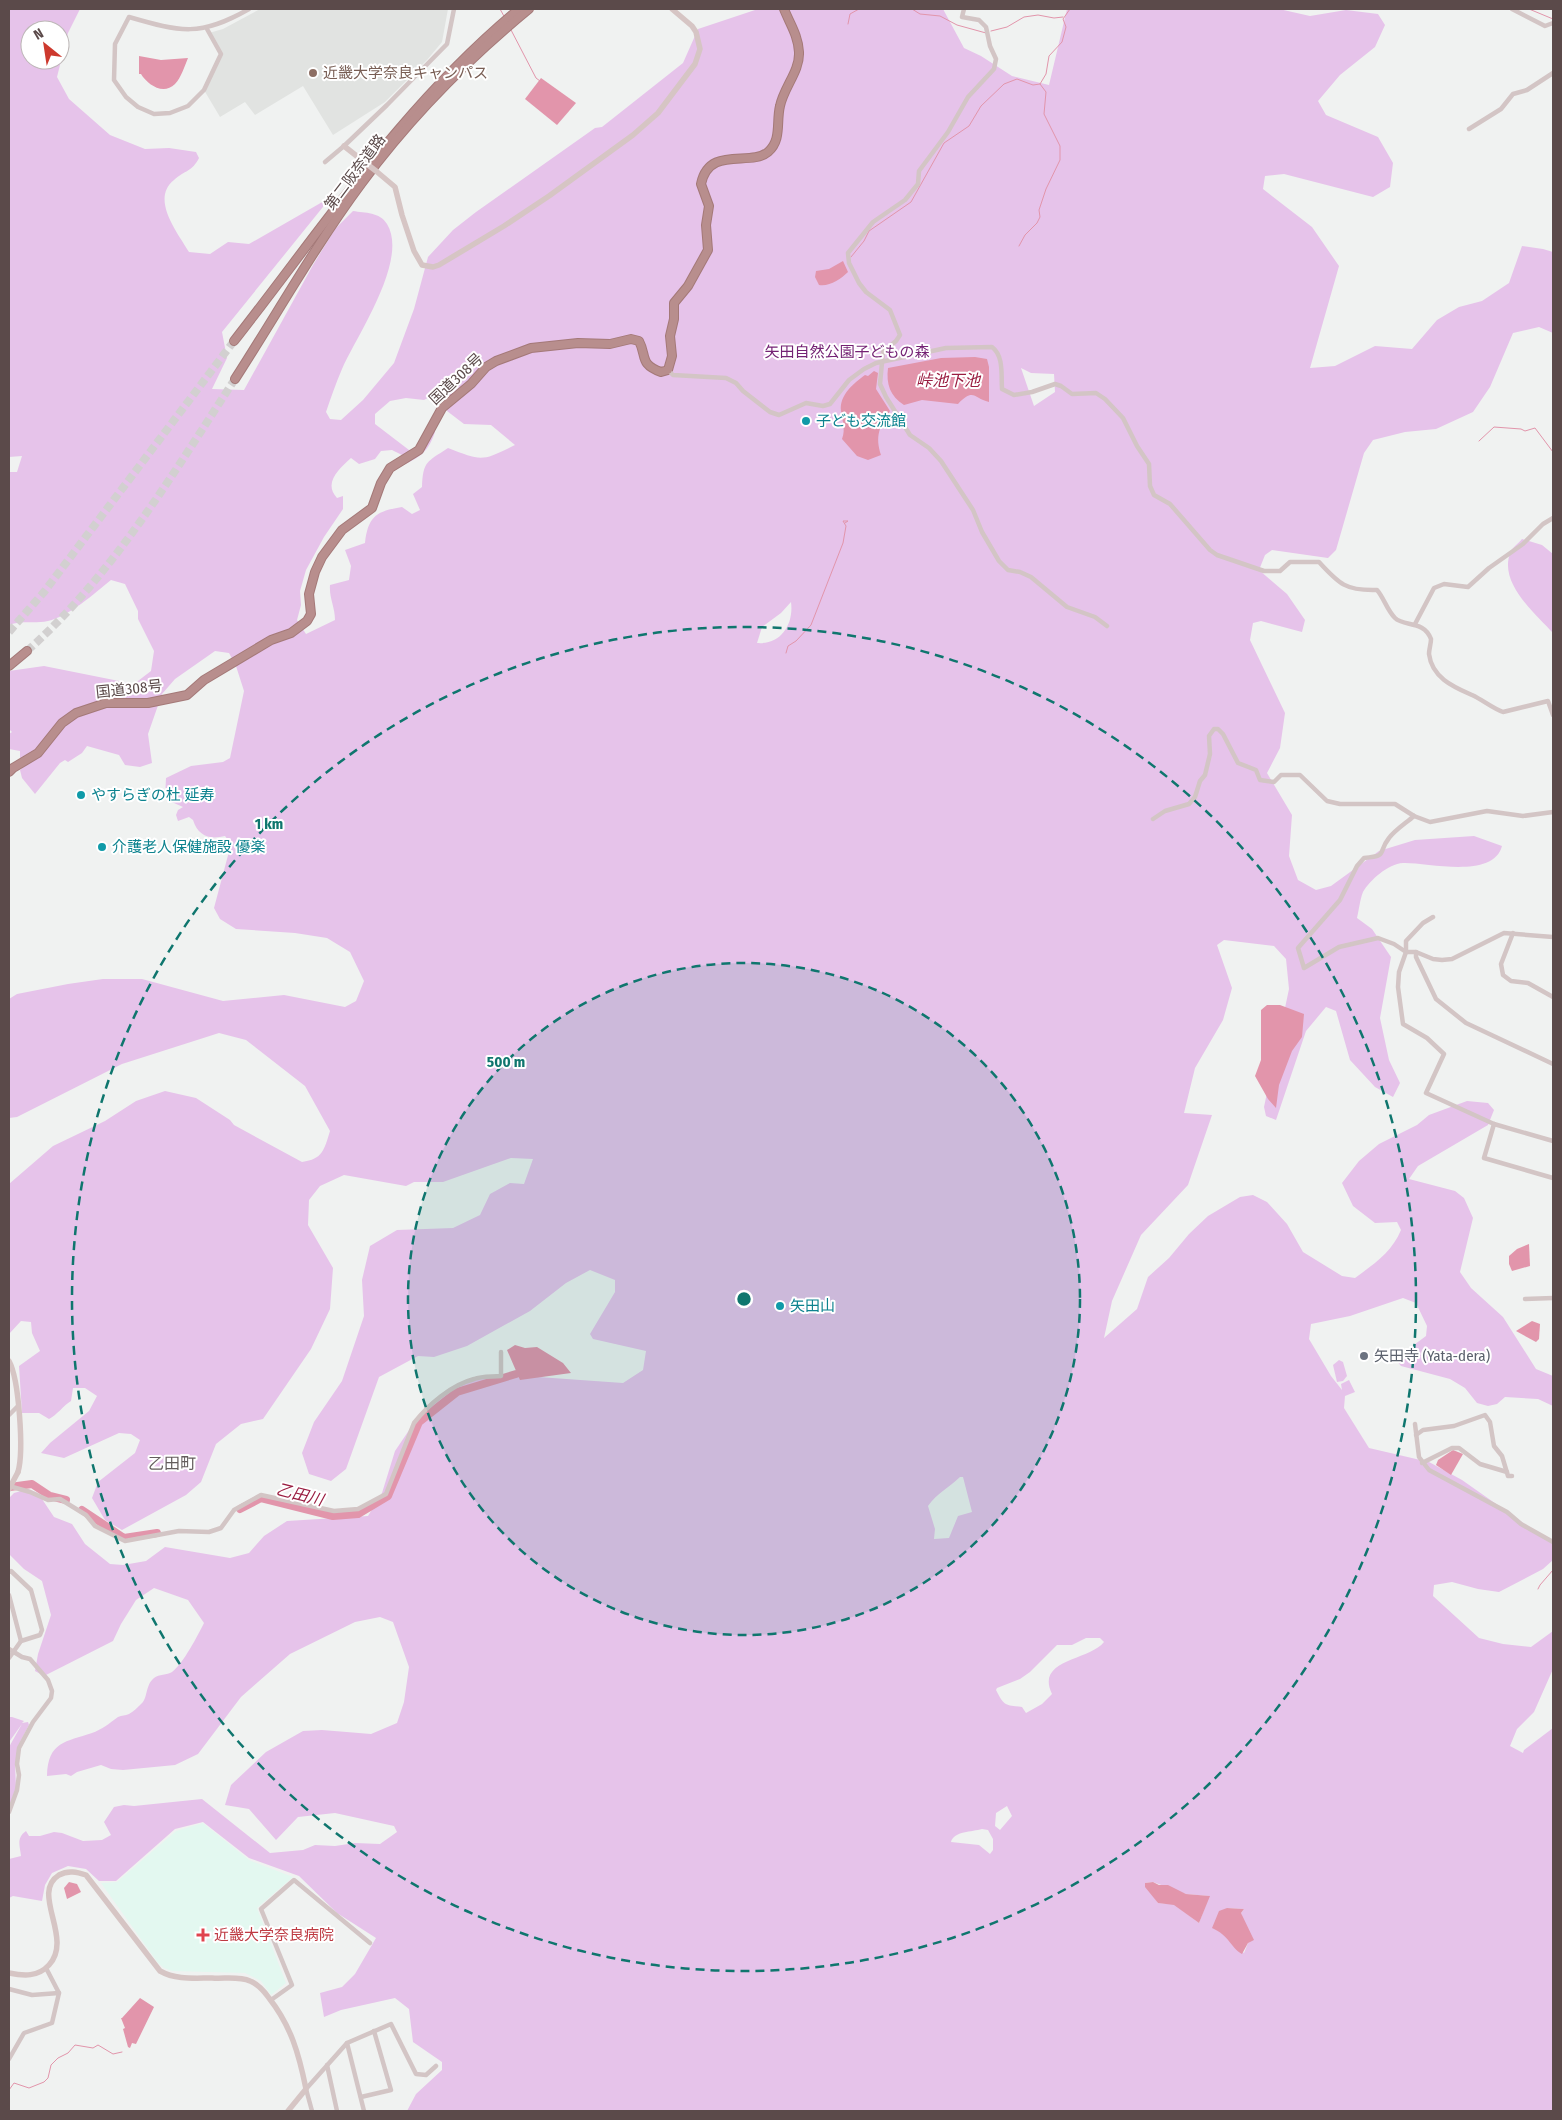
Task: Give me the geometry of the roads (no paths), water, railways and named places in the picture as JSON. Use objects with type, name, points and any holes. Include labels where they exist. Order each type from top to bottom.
[{"type":"highway","name":"第二阪奈道路","points":[[234,341],[360,175],[408,116],[462,60],[519,9]]},
{"type":"highway","name":"第二阪奈道路","points":[[235,379],[322,240],[385,152],[466,64],[529,9]]},
{"type":"highway","points":[[668,370],[672,356],[670,336],[674,319],[674,303],[688,286],[708,250],[706,225],[709,206],[701,187],[704,174],[713,164],[734,158],[764,155],[771,149],[777,139],[781,102],[799,58],[796,32],[784,9]]},
{"type":"highway","name":"国道308号","points":[[9,772],[38,753],[62,723],[76,712],[106,703],[148,703],[182,697],[204,680],[271,640],[291,633],[307,621],[311,614],[309,600],[313,580],[322,557],[342,530],[369,511],[390,468],[419,450],[442,408],[471,384],[491,364],[531,348],[578,343],[610,344],[636,339],[641,345],[643,359],[647,364],[661,372],[668,370]]},
{"type":"highway","points":[[9,666],[27,651]]},
{"type":"street","points":[[207,29],[221,54],[204,90],[188,106],[170,113],[154,114],[138,108],[126,97],[114,80],[115,44],[129,17],[173,30],[207,29],[249,9]]},
{"type":"street","points":[[325,162],[344,146],[447,44],[454,9]]},
{"type":"street","points":[[344,146],[395,187],[414,251],[422,266],[433,267],[439,265],[504,226],[549,196],[633,135],[658,113],[695,64],[700,49],[696,32],[692,26],[672,9]]},
{"type":"street","points":[[964,9],[962,17],[979,20],[986,27],[990,46],[996,60],[994,69],[968,97],[948,132],[919,170],[918,184],[905,200],[874,222],[848,253],[849,263],[859,284],[866,292],[890,310],[900,335],[883,352],[880,384],[886,397],[910,435],[942,461],[973,510],[982,532],[999,562],[1008,570],[1020,572],[1031,577],[1066,607],[1095,618],[1107,626]]},
{"type":"street","points":[[1512,9],[1545,26],[1553,23]]},
{"type":"street","points":[[1469,129],[1501,110],[1513,94],[1527,90],[1553,73]]},
{"type":"street","points":[[668,370],[673,375],[726,378],[736,383],[743,391],[770,412],[779,415],[806,403],[823,406],[830,404],[849,380],[876,362],[946,348],[992,347],[997,351],[1000,358],[1002,388],[1014,395],[1032,392],[1055,384],[1072,394],[1096,394],[1114,406],[1124,418],[1137,446],[1149,464],[1150,486],[1154,494],[1170,504],[1202,542],[1217,555],[1264,571],[1280,572],[1290,562],[1319,562],[1333,577],[1346,586],[1358,591],[1377,590],[1395,618],[1403,622],[1415,624],[1430,635],[1429,656],[1438,674],[1454,688],[1471,694],[1503,712],[1548,701],[1553,715]]},
{"type":"street","points":[[1415,624],[1434,588],[1444,584],[1468,587],[1489,568],[1523,544],[1543,524],[1553,518]]},
{"type":"street","points":[[1153,819],[1165,811],[1189,804],[1195,798],[1200,781],[1205,776],[1210,754],[1209,736],[1214,729],[1218,729],[1223,734],[1238,763],[1256,770],[1260,780],[1274,782],[1281,775],[1300,776],[1327,801],[1340,804],[1395,804],[1414,816],[1430,822],[1487,811],[1523,816],[1553,812]]},
{"type":"street","points":[[1414,816],[1389,838],[1382,854],[1377,857],[1364,858],[1357,866],[1340,900],[1298,948],[1304,968],[1339,947],[1378,938],[1394,944],[1406,952],[1416,952],[1433,959],[1448,960],[1500,934],[1513,933],[1553,937]]},
{"type":"street","points":[[1433,917],[1422,924],[1406,941],[1406,952],[1399,972],[1398,987],[1403,1024],[1427,1038],[1444,1054],[1426,1093],[1494,1124],[1553,1141]]},
{"type":"street","points":[[1513,933],[1501,964],[1503,975],[1511,981],[1528,983],[1553,997]]},
{"type":"street","points":[[1416,952],[1416,957],[1436,998],[1466,1023],[1553,1064]]},
{"type":"street","points":[[1494,1124],[1484,1158],[1553,1178]]},
{"type":"street","points":[[1525,1299],[1553,1298]]},
{"type":"street","points":[[9,1360],[14,1376],[18,1406],[21,1462],[18,1472],[9,1487],[30,1492],[48,1500],[60,1499],[86,1516],[95,1526],[124,1541],[179,1531],[209,1532],[221,1528],[234,1510],[261,1495],[334,1511],[358,1510],[386,1494],[414,1423],[422,1413],[452,1388],[473,1379],[501,1376],[501,1352]]},
{"type":"street","points":[[9,1415],[18,1406]]},
{"type":"street","points":[[1416,1435],[1423,1430],[1454,1426],[1485,1415],[1490,1422],[1494,1446],[1502,1456],[1508,1476],[1512,1476]]},
{"type":"street","points":[[1415,1424],[1419,1458],[1429,1470],[1507,1512],[1521,1524],[1553,1542]]},
{"type":"street","points":[[1422,1463],[1452,1448],[1459,1448],[1480,1464],[1507,1472]]},
{"type":"street","points":[[9,1571],[31,1590],[42,1630],[37,1637],[21,1641],[9,1658]]},
{"type":"street","points":[[9,1596],[21,1641]]},
{"type":"street","points":[[9,1649],[22,1657],[30,1659],[48,1680],[52,1691],[51,1698],[32,1722],[19,1748],[17,1790],[9,1812]]},
{"type":"street","points":[[9,1973],[30,1975],[46,1968],[56,1954],[58,1942],[49,1900],[50,1889],[57,1876],[68,1872],[79,1872],[86,1875],[160,1971],[179,1978],[248,1980],[261,1988],[271,2000],[292,2034],[312,2111]]},
{"type":"street","points":[[271,2000],[292,1985],[261,1909],[294,1880],[370,1943]]},
{"type":"street","points":[[9,2059],[24,2033],[52,2023],[58,1993],[46,1968]]},
{"type":"street","points":[[9,1989],[32,1996],[58,1993]]},
{"type":"street","points":[[288,2111],[346,2043],[391,2024],[416,2074],[426,2075],[436,2066]]},
{"type":"street","points":[[361,2097],[391,2090],[374,2031]]},
{"type":"street","points":[[346,2043],[364,2111]]},
{"type":"street","points":[[327,2065],[337,2111]]},
{"type":"water","points":[[139,56],[161,60],[188,58],[175,84],[161,89],[151,85],[139,74]]},
{"type":"water","points":[[541,78],[576,103],[557,125],[525,99]]},
{"type":"water","points":[[843,261],[848,272],[835,282],[819,285],[815,277],[816,271],[829,269]]},
{"type":"water","name":"峠池下池","points":[[975,357],[987,359],[989,367],[989,402],[971,395],[958,404],[922,400],[904,405],[895,398],[888,384],[888,368],[941,358]]},
{"type":"water","points":[[874,371],[878,373],[876,389],[890,411],[879,432],[878,443],[881,455],[868,460],[857,456],[842,439],[844,428],[841,405],[842,400],[852,386],[865,375],[868,376]]},
{"type":"water","points":[[1267,1005],[1280,1005],[1304,1014],[1302,1037],[1292,1051],[1279,1085],[1276,1108],[1268,1099],[1255,1076],[1261,1060],[1261,1010]]},
{"type":"water","points":[[1529,1244],[1530,1266],[1512,1271],[1509,1264],[1509,1256],[1517,1249]]},
{"type":"water","points":[[1532,1321],[1540,1324],[1539,1339],[1536,1342],[1516,1331]]},
{"type":"water","points":[[515,1345],[525,1348],[537,1347],[563,1363],[571,1373],[520,1380],[507,1350]]},
{"type":"water","points":[[1453,1450],[1463,1454],[1451,1475],[1436,1465],[1438,1460]]},
{"type":"water","points":[[69,1882],[77,1884],[81,1892],[67,1899],[64,1888]]},
{"type":"water","points":[[1153,1882],[1159,1885],[1168,1885],[1186,1894],[1210,1896],[1199,1923],[1174,1905],[1158,1903],[1145,1887],[1145,1883]]},
{"type":"water","points":[[1227,1908],[1244,1909],[1241,1913],[1254,1940],[1248,1943],[1242,1954],[1222,1934],[1212,1928],[1219,1911]]},
{"type":"water","points":[[140,1998],[154,2007],[136,2044],[132,2043],[130,2048],[128,2047],[123,2029],[125,2028],[121,2018]]},
{"type":"waterway","points":[[500,9],[505,18]]},
{"type":"waterway","points":[[848,24],[850,14],[859,9]]},
{"type":"waterway","points":[[912,9],[920,14],[940,16],[957,25],[986,33]]},
{"type":"waterway","points":[[851,257],[864,241],[869,231],[911,202],[944,143],[969,126],[981,106],[1004,84],[1017,79],[1033,85],[1040,84],[1046,74],[1049,56],[1062,42],[1066,27],[1063,19],[1070,9]]},
{"type":"waterway","points":[[1529,9],[1553,19]]},
{"type":"waterway","points":[[991,31],[1007,27],[1024,17],[1038,15],[1054,18],[1063,17]]},
{"type":"waterway","points":[[510,28],[536,78],[540,81]]},
{"type":"waterway","points":[[1019,246],[1025,235],[1037,223],[1040,217],[1039,210],[1046,189],[1060,160],[1060,146],[1044,114],[1046,92],[1040,84]]},
{"type":"waterway","points":[[1479,441],[1494,427],[1525,431],[1535,428],[1553,452]]},
{"type":"waterway","points":[[786,653],[788,646],[796,641],[811,625],[843,543],[846,526],[843,521],[848,521],[845,523]]},
{"type":"waterway","name":"乙田川","points":[[240,1509],[261,1498],[333,1516],[358,1514],[388,1496],[419,1422],[457,1392],[516,1374]]},
{"type":"waterway","name":"乙田川","points":[[10,1487],[32,1484],[50,1496],[66,1500]]},
{"type":"waterway","name":"乙田川","points":[[82,1510],[124,1538],[157,1533]]},
{"type":"waterway","points":[[1538,1589],[1553,1570]]},
{"type":"waterway","points":[[9,2090],[14,2083],[29,2088],[44,2082],[48,2078],[51,2065],[58,2058],[68,2053],[75,2045],[93,2048],[98,2045],[113,2054],[122,2052]]},
{"type":"tunnel","points":[[9,632],[44,592],[234,341]]},
{"type":"tunnel","points":[[27,651],[87,590],[114,557],[164,487],[235,379]]},
{"type":"place","name":"近畿大学奈良キャンパス","points":[[313,73]]},
{"type":"place","name":"子ども交流館","points":[[806,421]]},
{"type":"place","name":"やすらぎの杜 延寿","points":[[81,795]]},
{"type":"place","name":"介護老人保健施設 優楽","points":[[102,847]]},
{"type":"place","name":"矢田山","points":[[780,1306]]},
{"type":"place","name":"矢田寺 (Yata-dera)","points":[[1364,1356]]},
{"type":"place","name":"近畿大学奈良病院","points":[[203,1935]]},
{"type":"district","name":"乙田町","points":[[172,1463]]},
{"type":"park label","name":"矢田自然公園子どもの森","points":[[847,352]]}]
